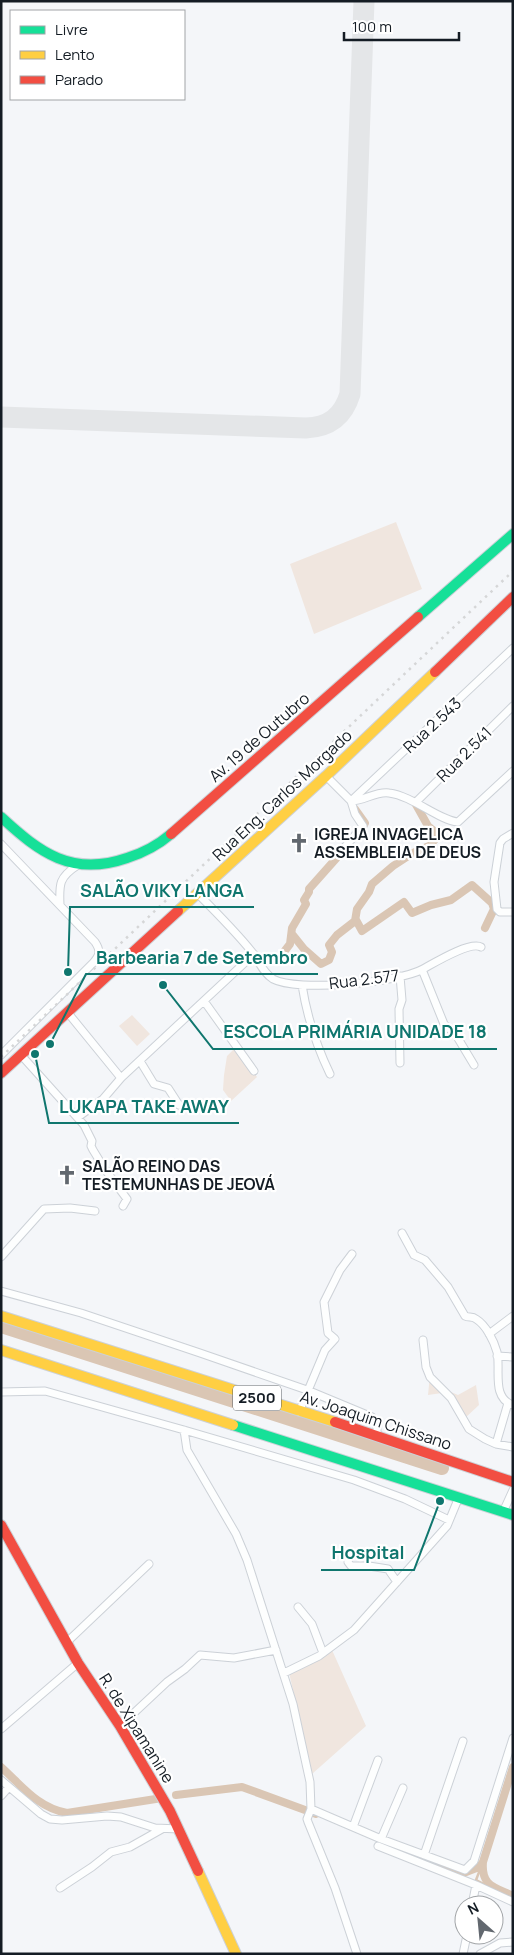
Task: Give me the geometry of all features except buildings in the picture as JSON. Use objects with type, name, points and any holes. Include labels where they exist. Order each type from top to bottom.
[{"type":"street","name":"Av. 19 de Outubro","points":[[1,817],[37,849],[50,856],[78,865],[119,862],[138,856],[161,843],[513,534]]},
{"type":"street","name":"Rua Eng. Carlos Morgado","points":[[1,1073],[326,776],[513,596]]},
{"type":"street","name":"Rua 2.543","points":[[350,801],[513,648]]},
{"type":"street","name":"Rua 2.541","points":[[416,802],[513,706]]},
{"type":"street","points":[[350,801],[382,793],[390,793],[416,802],[453,822],[458,822],[513,771]]},
{"type":"street","points":[[326,776],[350,801],[355,814],[363,826],[344,848]]},
{"type":"street","points":[[513,833],[500,843],[494,882],[497,909],[500,912],[513,912]]},
{"type":"street","points":[[1,844],[95,942],[99,949],[99,956],[1,1055]]},
{"type":"street","points":[[60,905],[59,888],[62,879],[78,865]]},
{"type":"street","name":"Rua 2.577","points":[[198,894],[254,954],[260,966],[272,978],[280,982],[302,985],[363,983],[421,971],[449,955],[477,945],[481,947]]},
{"type":"street","points":[[78,1117],[103,1099],[121,1078],[254,954]]},
{"type":"street","points":[[421,971],[444,1024],[456,1035],[474,1065]]},
{"type":"street","points":[[400,976],[402,1000],[399,1009],[400,1062]]},
{"type":"street","points":[[302,985],[313,1034],[330,1074]]},
{"type":"street","points":[[204,1001],[254,1071]]},
{"type":"street","points":[[68,1013],[121,1078]]},
{"type":"street","points":[[21,1055],[78,1117],[90,1135],[91,1146],[104,1168],[127,1199],[123,1206]]},
{"type":"street","points":[[140,1061],[154,1084],[168,1088],[179,1105]]},
{"type":"street","points":[[1,1257],[44,1210],[70,1208],[95,1211]]},
{"type":"street","points":[[402,1233],[414,1255],[425,1260],[448,1287],[465,1316],[477,1319],[489,1334],[498,1356],[499,1390],[510,1404],[496,1444]]},
{"type":"street","points":[[299,1412],[325,1350],[335,1339],[328,1333],[324,1302],[340,1270],[352,1254]]},
{"type":"street","points":[[1,1291],[81,1313],[307,1390],[372,1417],[377,1425],[377,1435]]},
{"type":"street","name":"Av. Joaquim Chissano","points":[[1,1316],[132,1356],[299,1412],[377,1435],[513,1482]]},
{"type":"street","points":[[489,1334],[513,1316]]},
{"type":"street","points":[[423,1340],[426,1367],[430,1377],[451,1398],[469,1429],[496,1444],[513,1447]]},
{"type":"street","name":"2500","points":[[1,1350],[459,1497]]},
{"type":"street","points":[[498,1356],[513,1357]]},
{"type":"street","points":[[1,1392],[45,1391],[184,1430],[354,1480],[449,1520]]},
{"type":"street","points":[[184,1430],[187,1450],[241,1545],[284,1673],[312,1792],[311,1809],[308,1818],[332,1880],[357,1954]]},
{"type":"street","points":[[284,1673],[324,1653],[354,1630],[447,1526],[459,1497],[508,1513],[513,1490]]},
{"type":"street","name":"R. de Xipamanine","points":[[1,1525],[78,1663],[120,1726],[170,1811],[236,1954]]},
{"type":"street","points":[[348,1562],[351,1566],[388,1569],[397,1582]]},
{"type":"street","points":[[67,1642],[149,1564]]},
{"type":"street","points":[[298,1607],[312,1624],[324,1653]]},
{"type":"street","points":[[120,1726],[167,1682],[200,1655],[234,1658],[276,1650]]},
{"type":"street","points":[[1,1729],[78,1663]]},
{"type":"street","points":[[380,1842],[465,1870],[474,1861],[513,1738]]},
{"type":"street","points":[[424,1855],[463,1741]]},
{"type":"street","points":[[353,1827],[378,1760]]},
{"type":"street","points":[[1,1780],[41,1814],[50,1819],[121,1817],[155,1828],[179,1829]]},
{"type":"street","points":[[1,1796],[9,1787]]},
{"type":"street","points":[[380,1842],[403,1788]]},
{"type":"street","points":[[311,1809],[513,1902]]},
{"type":"street","points":[[60,1888],[111,1852],[130,1847],[162,1829]]},
{"type":"street","points":[[474,1895],[476,1885]]},
{"type":"street","points":[[480,1954],[500,1943],[513,1942]]},
{"type":"shaded area","points":[[396,522],[422,589],[314,634],[290,564]]},
{"type":"shaded area","points":[[132,1015],[150,1034],[137,1046],[119,1026]]},
{"type":"shaded area","points":[[236,1047],[257,1077],[231,1101],[223,1090],[224,1075],[227,1056]]},
{"type":"shaded area","points":[[430,1375],[444,1389],[458,1395],[476,1385],[479,1405],[464,1419],[442,1393],[428,1395]]},
{"type":"shaded area","points":[[332,1650],[366,1726],[312,1774],[288,1668]]},
{"type":"waterway","points":[[292,934],[304,949],[321,964],[329,960],[332,952],[329,945],[337,935],[355,921],[357,909],[369,892],[372,884],[393,866],[413,853],[429,846],[439,835],[428,826],[414,801]]},
{"type":"waterway","points":[[355,809],[365,823],[361,830]]},
{"type":"waterway","points":[[280,957],[290,944],[292,928],[306,904],[304,900],[309,889],[349,844]]},
{"type":"waterway","points":[[356,920],[362,931],[404,902],[412,913],[431,905],[451,900],[472,885],[492,903],[494,909],[485,928]]},
{"type":"waterway","points":[[1,1326],[442,1468]]},
{"type":"waterway","points":[[1,1767],[23,1789],[39,1801],[67,1813],[162,1798]]},
{"type":"waterway","points":[[513,1767],[483,1862],[484,1876],[490,1885],[513,1896]]},
{"type":"waterway","points":[[176,1795],[242,1787],[316,1814]]},
{"type":"waterway","points":[[412,1854],[461,1874],[479,1867],[483,1862]]},
{"type":"waterway","points":[[483,1862],[476,1880],[496,1890]]},
{"type":"taxiway","points":[[1,417],[306,428],[322,426],[339,415],[350,394],[364,1]]},
{"type":"railway","points":[[1,1057],[513,571]]},
{"type":"traffic: fast","points":[[418,617],[513,534]]},
{"type":"traffic: fast","points":[[1,817],[15,830],[44,851],[73,863],[90,865],[107,863],[133,856],[156,845],[171,834]]},
{"type":"traffic: fast","points":[[233,1425],[513,1515]]},
{"type":"traffic: slow","points":[[178,911],[326,776],[435,672]]},
{"type":"traffic: slow","points":[[1,1316],[335,1422]]},
{"type":"traffic: slow","points":[[1,1350],[233,1425]]},
{"type":"traffic: slow","points":[[198,1871],[236,1954]]},
{"type":"traffic: jam","points":[[435,672],[513,597]]},
{"type":"traffic: jam","points":[[171,834],[418,617]]},
{"type":"traffic: jam","points":[[1,1073],[178,911]]},
{"type":"traffic: jam","points":[[335,1422],[513,1482]]},
{"type":"traffic: jam","points":[[1,1525],[78,1663],[120,1726],[170,1811],[198,1871]]},
{"type":"place","name":"IGREJA INVAGELICA ASSEMBLEIA DE DEUS","points":[[299,843]]},
{"type":"place","name":"SALÃO VIKY LANGA","points":[[68,972]]},
{"type":"place","name":"ESCOLA PRIMÁRIA UNIDADE 18","points":[[163,985]]},
{"type":"place","name":"Barbearia 7 de Setembro","points":[[50,1044]]},
{"type":"place","name":"LUKAPA TAKE AWAY","points":[[35,1054]]},
{"type":"place","name":"SALÃO REINO DAS TESTEMUNHAS DE JEOVÁ","points":[[67,1175]]},
{"type":"place","name":"Hospital","points":[[440,1501]]}]
